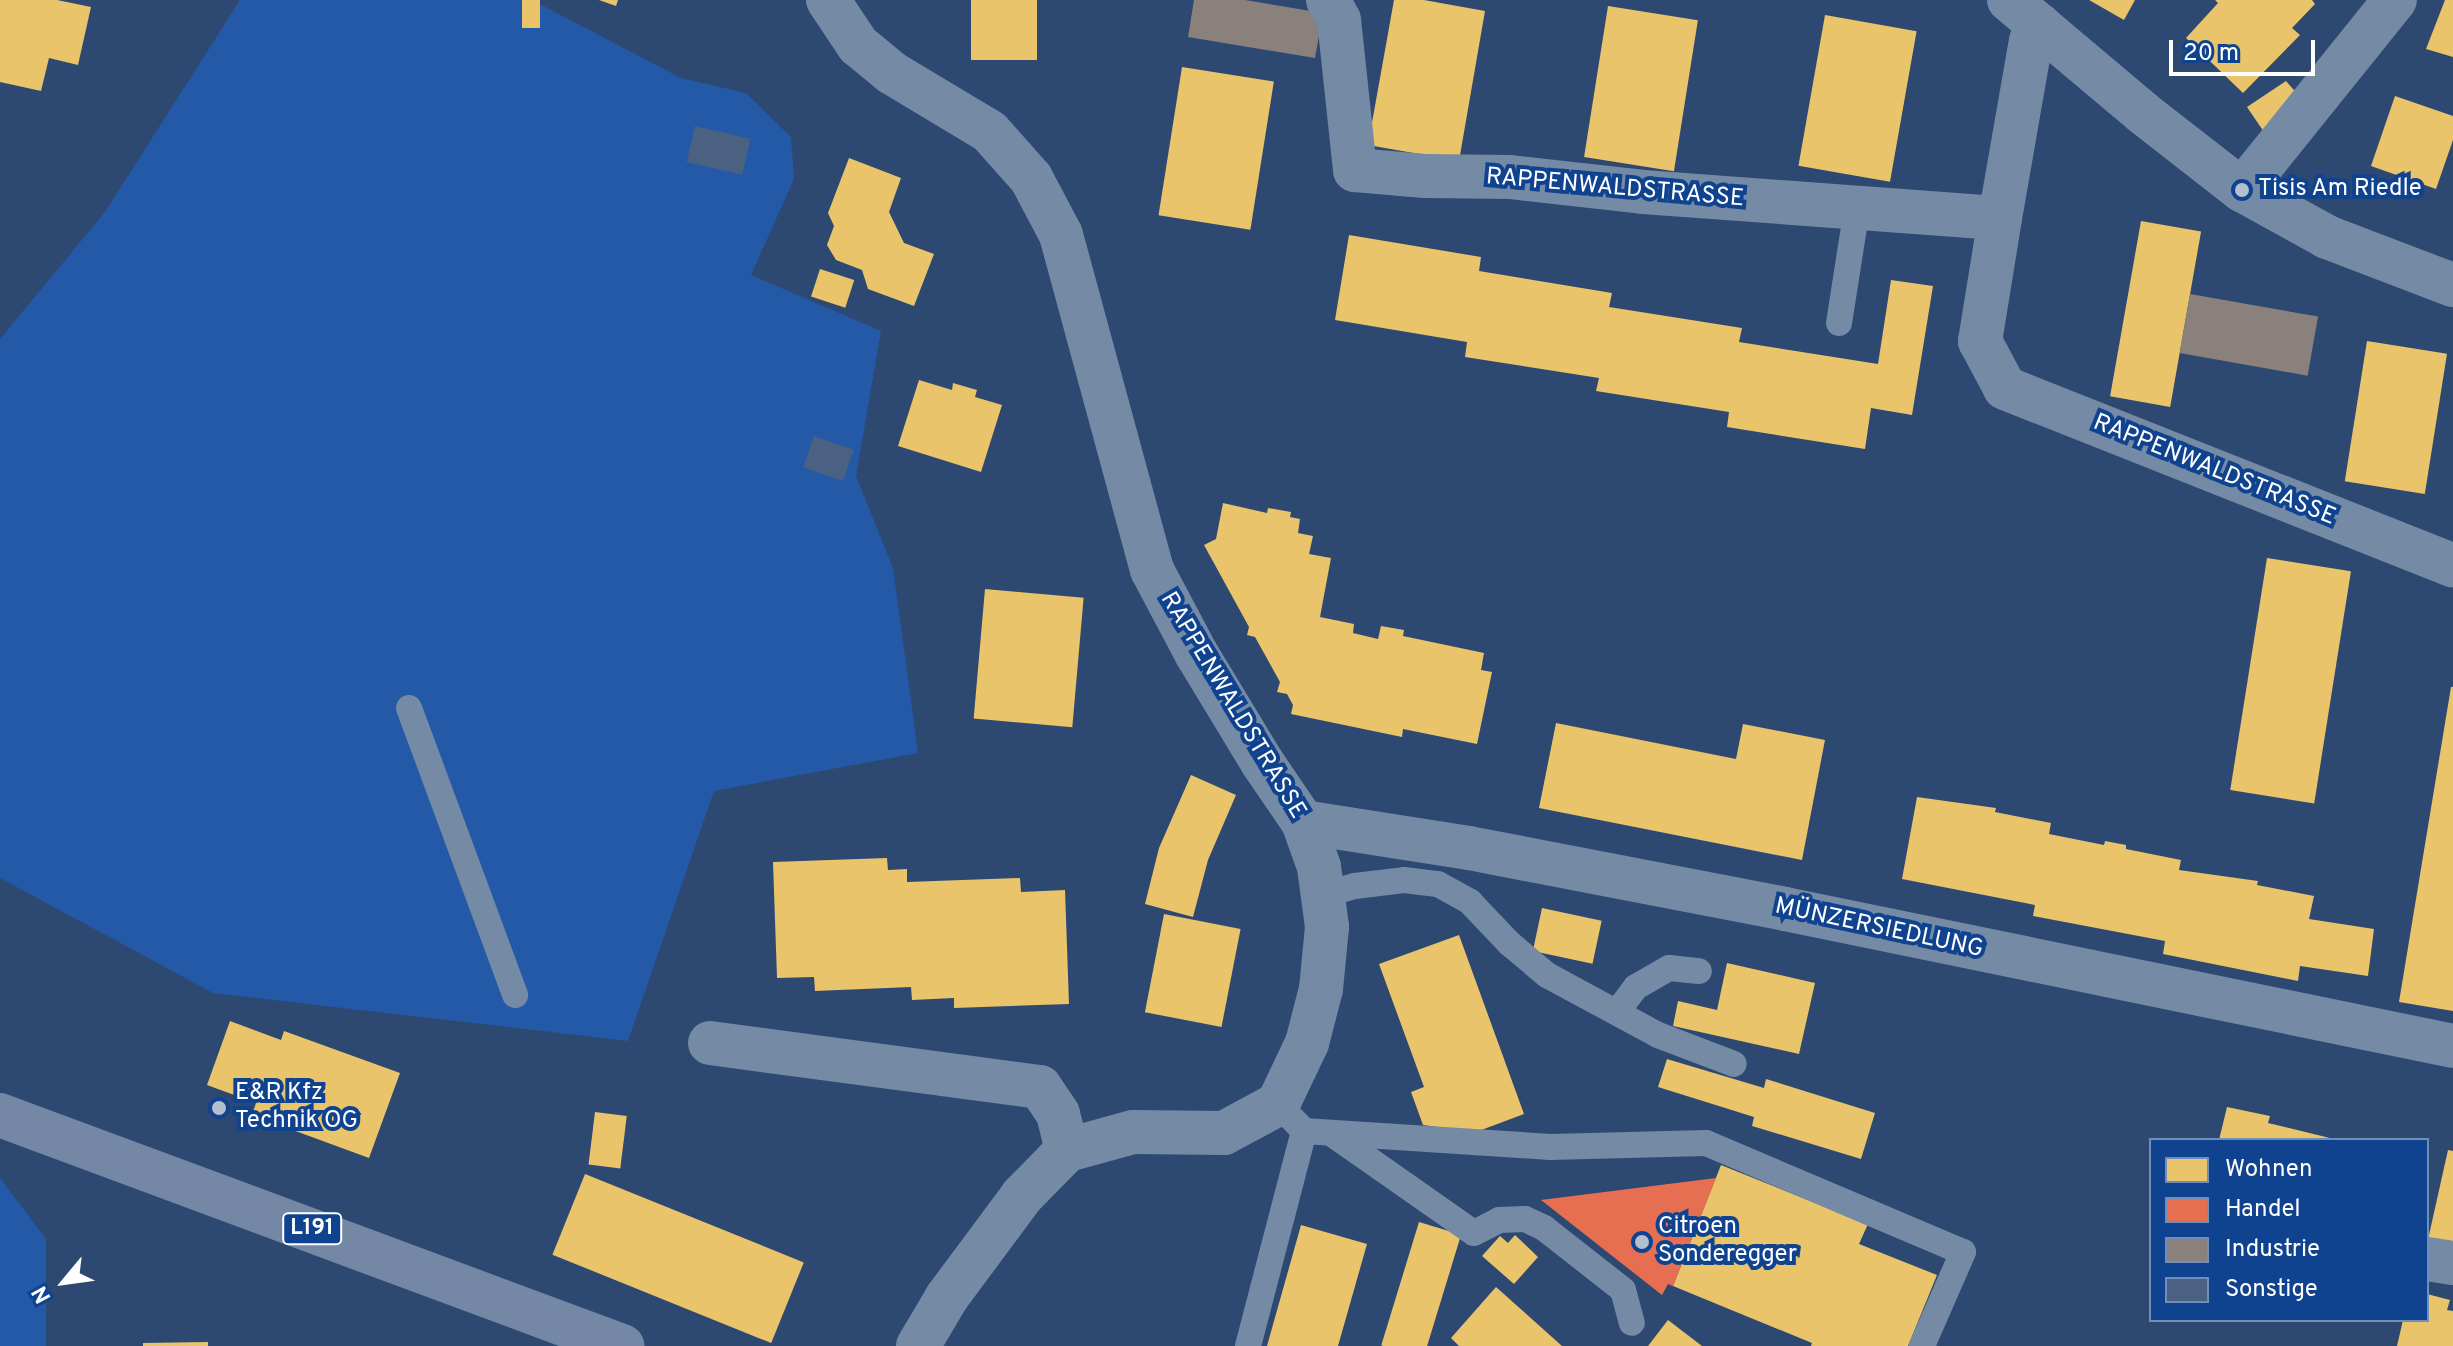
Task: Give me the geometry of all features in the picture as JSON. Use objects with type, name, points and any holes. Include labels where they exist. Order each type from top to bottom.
[{"type":"main road","name":"L191","points":[[0,1115],[622,1346]]},
{"type":"street","name":"RAPPENWALDSTRASSE","points":[[828,0],[858,45],[892,73],[990,132],[1031,178],[1061,235],[1126,485],[1152,570],[1196,653],[1262,762],[1303,822],[1319,867],[1327,927],[1321,989],[1307,1043],[1304,1123]]},
{"type":"street","name":"RAPPENWALDSTRASSE","points":[[1328,0],[1339,20],[1355,170],[1425,176],[1510,177],[1643,192],[2000,218]]},
{"type":"street","points":[[2242,190],[2395,0]]},
{"type":"street","name":"RAPPENWALDSTRASSE","points":[[2025,12],[2143,113],[2242,190],[2327,237],[2453,285]]},
{"type":"street","name":"RAPPENWALDSTRASSE","points":[[2025,12],[2031,41],[1980,341],[2005,388],[2453,565]]},
{"type":"street","name":"MÜNZERSIEDLUNG","points":[[1303,822],[1469,848],[1785,909],[2453,1046]]},
{"type":"street","points":[[710,1043],[1040,1087],[1058,1114],[1067,1150]]},
{"type":"street","points":[[918,1346],[947,1297],[1022,1196],[1067,1150],[1133,1132],[1224,1133],[1304,1123]]},
{"type":"street","points":[[2429,1259],[2453,1263]]},
{"type":"lane","points":[[1839,323],[1857,208]]},
{"type":"lane","points":[[409,708],[515,995]]},
{"type":"lane","points":[[1323,895],[1355,886],[1404,880],[1438,884],[1470,902],[1509,943],[1547,975],[1658,1035],[1734,1064]]},
{"type":"lane","points":[[1617,1012],[1636,987],[1669,968],[1699,971]]},
{"type":"lane","points":[[1304,1123],[1474,1233],[1499,1220],[1525,1219],[1544,1228],[1623,1290],[1632,1323]]},
{"type":"lane","points":[[1248,1346],[1304,1123]]},
{"type":"lane","points":[[1304,1123],[1550,1147],[1706,1143],[1963,1252],[1922,1346]]},
{"type":"shaded area","points":[[240,0],[532,0],[681,78],[746,93],[791,137],[794,179],[751,275],[881,331],[856,476],[893,568],[918,753],[714,791],[628,1041],[213,993],[0,878],[0,339],[105,212]]},
{"type":"shaded area","points":[[0,1178],[46,1239],[46,1346],[0,1346]]},
{"type":"building: Wohnen","points":[[0,0],[57,0],[91,7],[78,65],[49,58],[41,91],[0,82]]},
{"type":"building: Wohnen","points":[[522,0],[540,0],[540,28],[522,28]]},
{"type":"building: Wohnen","points":[[599,0],[618,0],[616,6]]},
{"type":"building: Wohnen","points":[[971,0],[1037,0],[1037,60],[971,60]]},
{"type":"building: Wohnen","points":[[1394,0],[1424,0],[1485,11],[1459,161],[1368,145]]},
{"type":"building: Wohnen","points":[[2089,0],[2135,0],[2124,20]]},
{"type":"building: Wohnen","points":[[2215,0],[2312,0],[2315,4],[2292,28],[2300,35],[2243,93],[2186,38],[2218,3]]},
{"type":"building: Wohnen","points":[[2445,0],[2453,0],[2453,57],[2426,49]]},
{"type":"building: Wohnen","points":[[1608,6],[1698,20],[1674,171],[1584,157]]},
{"type":"building: Wohnen","points":[[1825,15],[1917,31],[1890,182],[1798,166]]},
{"type":"building: Wohnen","points":[[1182,67],[1274,82],[1250,230],[1159,215]]},
{"type":"building: Wohnen","points":[[2286,81],[2300,97],[2266,135],[2247,107]]},
{"type":"building: Wohnen","points":[[2395,96],[2453,116],[2453,140],[2436,189],[2371,166]]},
{"type":"building: Wohnen","points":[[849,158],[901,178],[889,212],[904,243],[934,254],[914,306],[868,289],[862,270],[836,260],[827,245],[834,226],[828,213]]},
{"type":"building: Wohnen","points":[[2141,221],[2201,232],[2170,407],[2110,396]]},
{"type":"building: Wohnen","points":[[1349,235],[1481,257],[1479,271],[1612,293],[1609,307],[1742,328],[1739,342],[1878,364],[1891,280],[1933,286],[1912,415],[1871,408],[1865,449],[1727,427],[1729,412],[1596,391],[1599,378],[1465,357],[1467,342],[1335,320]]},
{"type":"building: Wohnen","points":[[820,269],[854,280],[845,308],[811,297]]},
{"type":"building: Wohnen","points":[[2367,341],[2447,354],[2425,494],[2345,481]]},
{"type":"building: Wohnen","points":[[919,380],[952,390],[953,383],[977,390],[975,397],[1002,405],[981,472],[898,446]]},
{"type":"building: Wohnen","points":[[1223,503],[1267,513],[1268,508],[1291,512],[1290,517],[1300,519],[1298,533],[1313,536],[1309,554],[1331,558],[1320,617],[1354,624],[1353,633],[1378,639],[1381,626],[1404,630],[1403,636],[1484,653],[1481,670],[1492,672],[1477,744],[1403,729],[1402,737],[1291,714],[1293,705],[1287,694],[1277,692],[1280,682],[1255,637],[1247,635],[1249,627],[1204,545],[1216,539]]},
{"type":"building: Wohnen","points":[[2267,558],[2351,571],[2314,803],[2230,790]]},
{"type":"building: Wohnen","points":[[985,589],[1084,598],[1072,727],[974,719]]},
{"type":"building: Wohnen","points":[[2453,687],[2453,1011],[2399,1002]]},
{"type":"building: Wohnen","points":[[1556,723],[1736,759],[1743,724],[1825,740],[1802,860],[1539,808]]},
{"type":"building: Wohnen","points":[[1191,775],[1236,795],[1208,860],[1193,917],[1145,904],[1159,848]]},
{"type":"building: Wohnen","points":[[1917,797],[1996,808],[1995,812],[2051,823],[2049,834],[2104,845],[2105,841],[2126,845],[2126,849],[2181,860],[2179,870],[2258,881],[2257,885],[2314,896],[2309,919],[2374,929],[2368,976],[2300,966],[2298,981],[2163,954],[2165,941],[2033,916],[2035,905],[1902,879]]},
{"type":"building: Wohnen","points":[[887,858],[888,870],[907,869],[907,882],[1020,878],[1021,892],[1065,890],[1069,1004],[954,1008],[954,998],[912,1000],[911,987],[815,991],[814,977],[777,978],[773,862]]},
{"type":"building: Wohnen","points":[[1542,908],[1602,921],[1593,964],[1533,951]]},
{"type":"building: Wohnen","points":[[1164,914],[1241,929],[1221,1027],[1145,1012]]},
{"type":"building: Wohnen","points":[[1459,935],[1524,1114],[1476,1132],[1423,1125],[1411,1092],[1424,1087],[1379,964]]},
{"type":"building: Wohnen","points":[[1727,963],[1815,983],[1799,1054],[1673,1026],[1678,1001],[1717,1010]]},
{"type":"building: Wohnen","points":[[230,1021],[281,1040],[284,1031],[400,1073],[369,1158],[252,1115],[256,1103],[207,1085]]},
{"type":"building: Wohnen","points":[[1667,1059],[1764,1088],[1766,1079],[1875,1113],[1861,1159],[1752,1126],[1754,1117],[1658,1087]]},
{"type":"building: Wohnen","points":[[2227,1107],[2270,1116],[2268,1123],[2330,1138],[2219,1138]]},
{"type":"building: Wohnen","points":[[595,1112],[627,1116],[620,1169],[589,1165]]},
{"type":"building: Wohnen","points":[[2448,1150],[2453,1151],[2453,1245],[2429,1244]]},
{"type":"building: Wohnen","points":[[1721,1165],[1868,1224],[1859,1244],[1937,1275],[1908,1346],[1811,1346],[1812,1343],[1673,1286]]},
{"type":"building: Wohnen","points":[[585,1174],[804,1262],[771,1343],[552,1255]]},
{"type":"building: Wohnen","points":[[1419,1222],[1461,1235],[1427,1346],[1381,1345]]},
{"type":"building: Wohnen","points":[[1301,1225],[1367,1244],[1338,1346],[1267,1346]]},
{"type":"building: Wohnen","points":[[1515,1235],[1538,1257],[1514,1284],[1482,1256],[1500,1236],[1508,1243]]},
{"type":"building: Wohnen","points":[[1496,1287],[1562,1346],[1459,1346],[1451,1338]]},
{"type":"building: Wohnen","points":[[2429,1295],[2450,1300],[2447,1310],[2453,1311],[2453,1346],[2397,1346],[2403,1322],[2429,1322]]},
{"type":"building: Wohnen","points":[[1668,1320],[1702,1346],[1648,1346]]},
{"type":"building: Wohnen","points":[[208,1342],[208,1346],[143,1346],[143,1343]]},
{"type":"building: Handel","name":"Citroen Sonderegger","points":[[1716,1178],[1673,1286],[1668,1284],[1662,1295],[1541,1200]]},
{"type":"building: Industrie","points":[[1194,0],[1245,0],[1323,13],[1315,58],[1188,37]]},
{"type":"building: Industrie","points":[[2190,294],[2318,317],[2308,376],[2180,353]]},
{"type":"building: Sonstige","points":[[695,126],[751,139],[742,175],[687,162]]},
{"type":"building: Sonstige","points":[[814,436],[854,450],[843,481],[803,467]]},
{"type":"place","name":"Tisis Am Riedle","points":[[2242,190]]},
{"type":"place","name":"E&R Kfz Technik OG","points":[[219,1108]]},
{"type":"place","name":"Citroen Sonderegger","points":[[1642,1242]]}]
